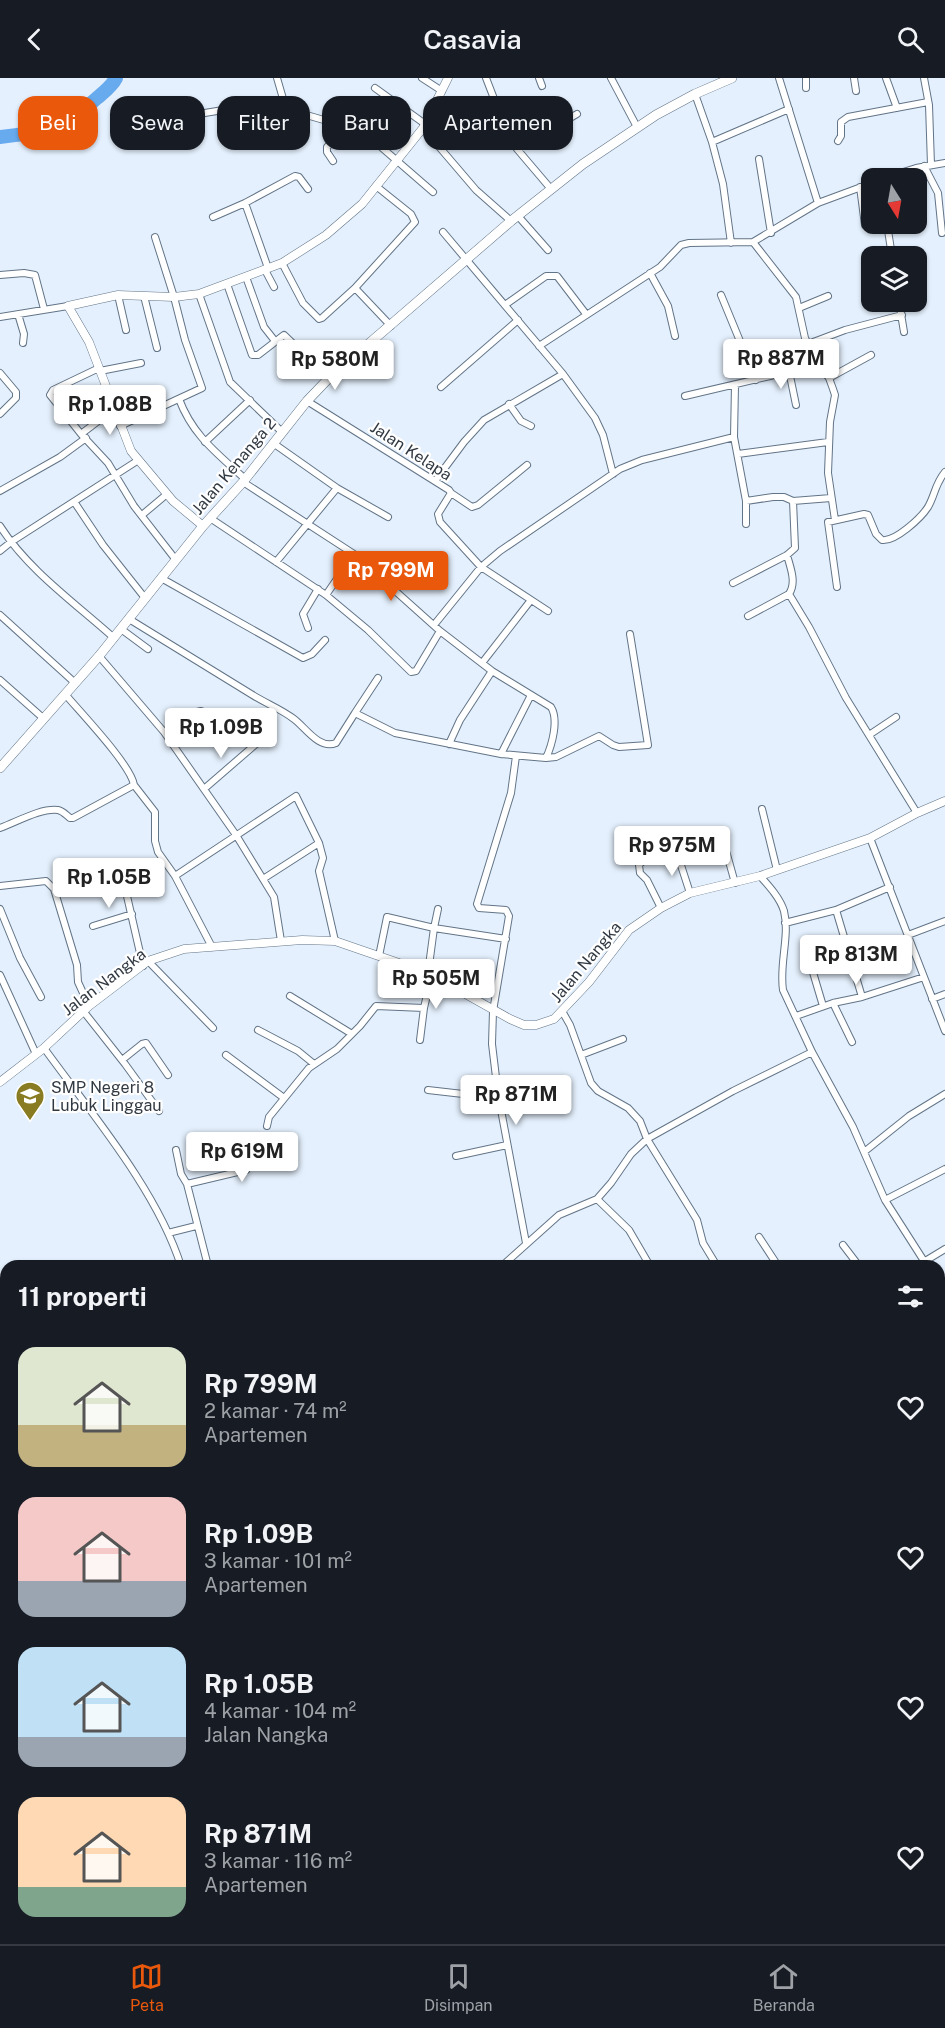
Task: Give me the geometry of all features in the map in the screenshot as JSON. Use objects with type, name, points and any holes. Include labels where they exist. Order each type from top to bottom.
[{"type":"main road","name":"Jalan Kenanga 2","points":[[0,768],[99,656],[203,526],[244,480],[307,401],[329,378],[514,218],[583,164],[637,127],[695,94],[732,78]]},
{"type":"street","points":[[278,78],[283,96]]},
{"type":"street","points":[[422,78],[442,91]]},
{"type":"street","points":[[439,96],[448,78]]},
{"type":"street","points":[[486,78],[493,96]]},
{"type":"street","points":[[539,78],[542,86]]},
{"type":"street","points":[[611,78],[637,127]]},
{"type":"street","points":[[779,78],[818,203]]},
{"type":"street","points":[[806,78],[806,88]]},
{"type":"street","points":[[854,78],[856,91]]},
{"type":"street","points":[[886,78],[897,108]]},
{"type":"street","points":[[924,78],[928,102],[927,166],[938,193],[942,233]]},
{"type":"street","points":[[375,88],[423,125]]},
{"type":"street","points":[[695,94],[712,142],[723,184],[731,243]]},
{"type":"street","points":[[838,141],[843,120],[928,102]]},
{"type":"street","points":[[712,142],[789,109]]},
{"type":"street","points":[[573,116],[577,114]]},
{"type":"street","points":[[0,317],[117,295],[174,297],[198,294],[282,263],[326,235],[362,204],[423,127]]},
{"type":"street","points":[[327,150],[333,161]]},
{"type":"street","points":[[384,150],[433,192]]},
{"type":"street","points":[[444,150],[476,190],[514,218],[548,250]]},
{"type":"street","points":[[518,150],[551,189]]},
{"type":"street","points":[[759,159],[771,233]]},
{"type":"street","points":[[920,168],[945,163]]},
{"type":"street","points":[[213,217],[296,176],[308,189]]},
{"type":"street","points":[[282,263],[303,303],[319,319],[324,316],[355,288],[415,222],[411,214],[376,186]]},
{"type":"street","points":[[539,346],[663,265],[681,245],[753,242],[818,203],[860,187],[861,195]]},
{"type":"street","points":[[245,203],[274,287]]},
{"type":"street","points":[[443,232],[563,374],[595,418],[608,452],[613,474]]},
{"type":"street","points":[[120,426],[202,388],[185,340],[155,237]]},
{"type":"street","points":[[753,242],[793,292],[808,344],[816,361],[829,378],[834,395],[828,442],[828,473],[835,519]]},
{"type":"street","points":[[0,275],[24,273],[35,275],[44,309]]},
{"type":"street","points":[[650,273],[671,312],[675,336]]},
{"type":"street","points":[[505,305],[546,276],[554,274],[586,314]]},
{"type":"street","points":[[246,277],[264,327],[275,341]]},
{"type":"street","points":[[227,284],[252,355],[258,355],[282,336],[287,336],[329,378]]},
{"type":"street","points":[[355,288],[391,326]]},
{"type":"street","points":[[198,294],[228,378],[233,386],[282,432]]},
{"type":"street","points":[[117,295],[126,330]]},
{"type":"street","points":[[721,295],[756,380]]},
{"type":"street","points":[[144,296],[157,348]]},
{"type":"street","points":[[799,308],[828,296]]},
{"type":"street","points":[[68,306],[88,342],[126,442],[137,461],[187,514],[203,526]]},
{"type":"street","points":[[901,312],[904,332]]},
{"type":"street","points":[[18,314],[24,334],[23,343]]},
{"type":"street","points":[[808,344],[845,330],[902,315]]},
{"type":"street","points":[[441,387],[518,320]]},
{"type":"street","points":[[829,378],[871,355]]},
{"type":"street","points":[[685,396],[756,380],[816,361]]},
{"type":"street","points":[[141,363],[99,369],[50,393],[52,400],[102,455],[142,516],[176,560]]},
{"type":"street","points":[[789,371],[796,405]]},
{"type":"street","points":[[0,373],[17,395],[0,414]]},
{"type":"street","points":[[435,481],[479,424],[509,404],[563,374]]},
{"type":"street","points":[[735,385],[735,436],[746,501],[746,525]]},
{"type":"street","points":[[179,399],[190,424],[244,480],[307,525],[354,554],[440,631],[492,671],[550,707],[554,713],[552,739],[546,758]]},
{"type":"street","points":[[205,442],[250,400]]},
{"type":"street","name":"Jalan Kelapa","points":[[307,401],[451,493],[440,508],[438,519],[481,567]]},
{"type":"street","points":[[509,404],[521,421],[531,426]]},
{"type":"street","points":[[0,491],[60,457],[114,409]]},
{"type":"street","points":[[434,625],[481,567],[500,551],[613,474],[642,460],[735,436]]},
{"type":"street","points":[[738,454],[828,442]]},
{"type":"street","points":[[273,443],[337,488],[388,517]]},
{"type":"street","points":[[0,551],[137,461]]},
{"type":"street","points":[[451,493],[472,507],[478,505],[527,465]]},
{"type":"street","points":[[837,587],[827,524],[829,521],[868,515],[876,534],[882,540],[889,540],[911,524],[929,506],[934,489],[945,472]]},
{"type":"street","points":[[276,562],[337,488]]},
{"type":"street","points":[[142,516],[167,494]]},
{"type":"street","points":[[746,501],[773,497],[784,497],[793,501],[831,498]]},
{"type":"street","points":[[733,583],[787,555],[796,546],[793,501]]},
{"type":"street","points":[[75,502],[103,544],[145,598]]},
{"type":"street","points":[[210,518],[326,595],[368,630],[411,672],[416,671],[440,631]]},
{"type":"street","points":[[0,526],[11,542],[36,569],[114,638]]},
{"type":"street","points":[[326,595],[354,554]]},
{"type":"street","points":[[748,616],[792,591],[793,581],[787,555]]},
{"type":"street","points":[[481,567],[548,611]]},
{"type":"street","points":[[161,578],[303,658],[312,654],[325,640]]},
{"type":"street","points":[[308,628],[303,614],[318,590]]},
{"type":"street","points":[[789,594],[869,735],[917,813]]},
{"type":"street","points":[[482,663],[531,600]]},
{"type":"street","points":[[0,615],[75,682]]},
{"type":"street","points":[[129,619],[294,719],[302,728],[327,744],[336,743],[378,678]]},
{"type":"street","points":[[121,629],[148,649]]},
{"type":"street","points":[[355,713],[395,733],[516,756],[556,757],[597,736],[619,747],[648,745],[630,634]]},
{"type":"street","points":[[99,656],[164,732],[236,835],[274,897],[281,941]]},
{"type":"street","points":[[449,744],[460,720],[492,671]]},
{"type":"street","points":[[0,680],[43,718]]},
{"type":"street","points":[[65,694],[112,749],[129,773],[134,785],[155,812],[155,841],[158,852],[175,876],[212,947]]},
{"type":"street","points":[[501,754],[531,695]]},
{"type":"street","points":[[164,732],[193,713],[201,711],[255,731],[258,738],[256,744],[204,789]]},
{"type":"street","points":[[869,735],[896,717]]},
{"type":"street","points":[[516,756],[511,793],[477,904],[479,908],[508,912],[509,916],[493,1011],[492,1044],[507,1145],[526,1243]]},
{"type":"street","points":[[0,828],[40,813],[56,810],[73,818],[134,785]]},
{"type":"street","points":[[175,876],[296,796],[319,843],[323,858],[319,871],[334,941]]},
{"type":"street","name":"Jalan Nangka","points":[[0,1082],[145,964],[184,949],[281,941],[334,941],[430,975],[493,1011],[524,1025],[536,1025],[554,1019],[616,948],[623,935],[661,908],[690,893],[760,876],[870,838],[945,801]]},
{"type":"street","points":[[762,809],[777,870]]},
{"type":"street","points":[[690,893],[676,849],[682,844],[721,833],[735,883]]},
{"type":"street","points":[[870,838],[945,1031]]},
{"type":"street","points":[[263,879],[319,843]]},
{"type":"street","points":[[661,908],[647,880],[640,873],[639,865],[642,861],[677,853]]},
{"type":"street","points":[[760,876],[778,898],[784,910],[783,990],[812,1052],[853,1127],[885,1200],[923,1260]]},
{"type":"street","points":[[0,886],[46,881],[54,890],[77,965],[76,976],[87,1009],[159,1111]]},
{"type":"street","points":[[124,883],[145,964],[213,1028]]},
{"type":"street","points":[[785,922],[836,910],[890,887]]},
{"type":"street","points":[[0,909],[20,958],[41,997]]},
{"type":"street","points":[[420,1040],[438,909]]},
{"type":"street","points":[[836,910],[862,997]]},
{"type":"street","points":[[93,926],[132,914]]},
{"type":"street","points":[[379,956],[387,917],[434,928],[506,939]]},
{"type":"street","points":[[908,935],[945,921]]},
{"type":"street","points":[[809,959],[823,1006]]},
{"type":"street","points":[[0,975],[36,1054]]},
{"type":"street","points":[[796,1016],[924,977]]},
{"type":"street","points":[[932,999],[945,994]]},
{"type":"street","points":[[290,996],[352,1034]]},
{"type":"street","points":[[833,1003],[852,1042]]},
{"type":"street","points":[[267,1126],[269,1117],[314,1064],[337,1049],[376,1006],[424,1008]]},
{"type":"street","points":[[562,1011],[594,1088],[635,1114],[647,1139],[697,1220],[703,1243],[713,1260]]},
{"type":"street","points":[[258,1030],[298,1051],[314,1064]]},
{"type":"street","points":[[581,1055],[623,1039]]},
{"type":"street","points":[[122,1060],[146,1043],[168,1074]]},
{"type":"street","points":[[44,1048],[136,1178],[168,1233],[179,1260]]},
{"type":"street","points":[[508,1260],[559,1215],[597,1199],[632,1154],[647,1139],[733,1091],[812,1052]]},
{"type":"street","points":[[226,1055],[284,1098]]},
{"type":"street","points":[[428,1090],[463,1094],[498,1092]]},
{"type":"street","points":[[864,1152],[909,1116],[945,1094]]},
{"type":"street","points":[[187,1184],[246,1170],[238,1144]]},
{"type":"street","points":[[456,1156],[507,1145]]},
{"type":"street","points":[[176,1150],[206,1260]]},
{"type":"street","points":[[885,1200],[945,1169]]},
{"type":"street","points":[[597,1199],[629,1230],[646,1260]]},
{"type":"street","points":[[168,1233],[196,1226]]},
{"type":"street","points":[[759,1237],[774,1260]]},
{"type":"street","points":[[843,1245],[854,1260]]},
{"type":"street","points":[[927,1260],[945,1249]]},
{"type":"waterway","points":[[0,137],[41,131],[63,123],[108,89],[116,78]]},
{"type":"place","name":"SMP Negeri 8 Lubuk Linggau","points":[[30,1122]]}]
